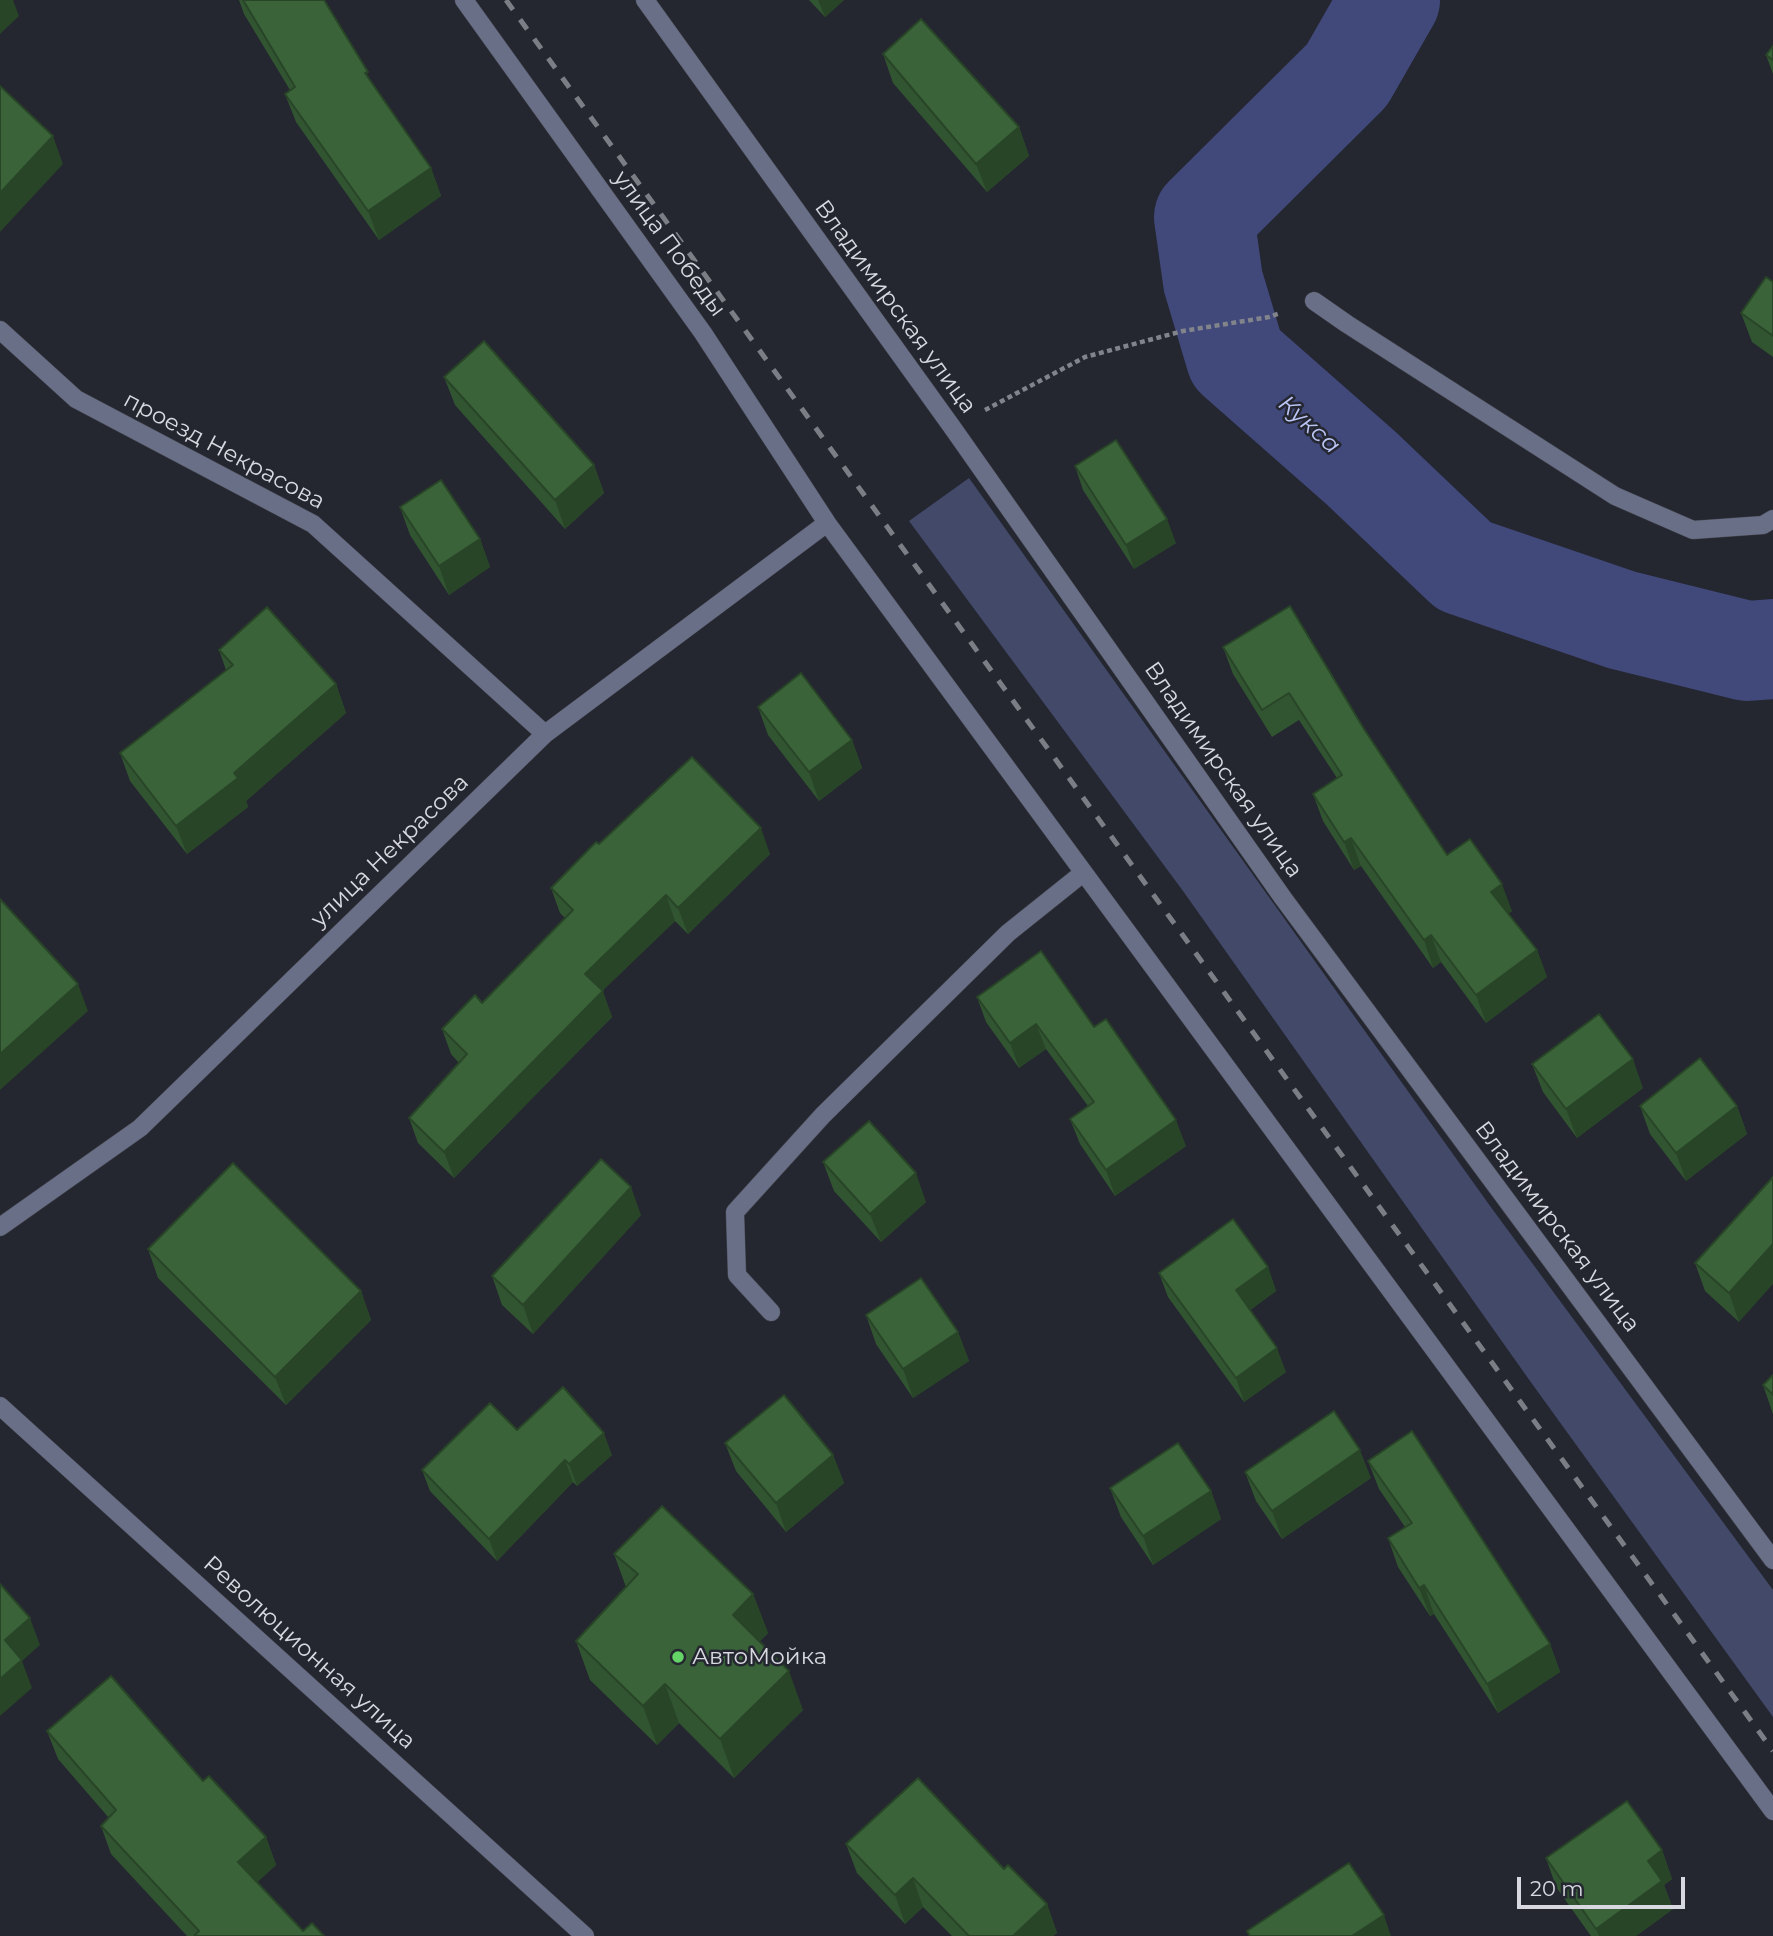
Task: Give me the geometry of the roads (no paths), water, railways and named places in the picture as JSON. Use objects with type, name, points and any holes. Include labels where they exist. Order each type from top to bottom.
[{"type":"street","name":"улица Победы","points":[[464,0],[703,333],[827,523]]},
{"type":"street","name":"Владимирская улица","points":[[645,0],[952,427],[1283,898],[1773,1560]]},
{"type":"street","points":[[1314,301],[1615,496],[1693,530],[1768,522]]},
{"type":"street","name":"проезд Некрасова","points":[[0,330],[76,399],[313,524],[545,734]]},
{"type":"street","name":"улица Некрасова","points":[[0,1227],[140,1128],[545,734],[827,523]]},
{"type":"street","points":[[827,523],[1773,1811]]},
{"type":"street","points":[[771,1312],[737,1275],[735,1212],[823,1115],[1008,933],[1083,873]]},
{"type":"street","name":"Революционная улица","points":[[0,1406],[586,1936]]},
{"type":"waterway","name":"Кукса","points":[[1390,0],[1347,75],[1204,217],[1213,281],[1236,358],[1361,468],[1464,566],[1622,620],[1747,651],[1773,649]]},
{"type":"railway","points":[[506,0],[1773,1751]]},
{"type":"place","name":"АвтоМойка","points":[[678,1657]]}]
